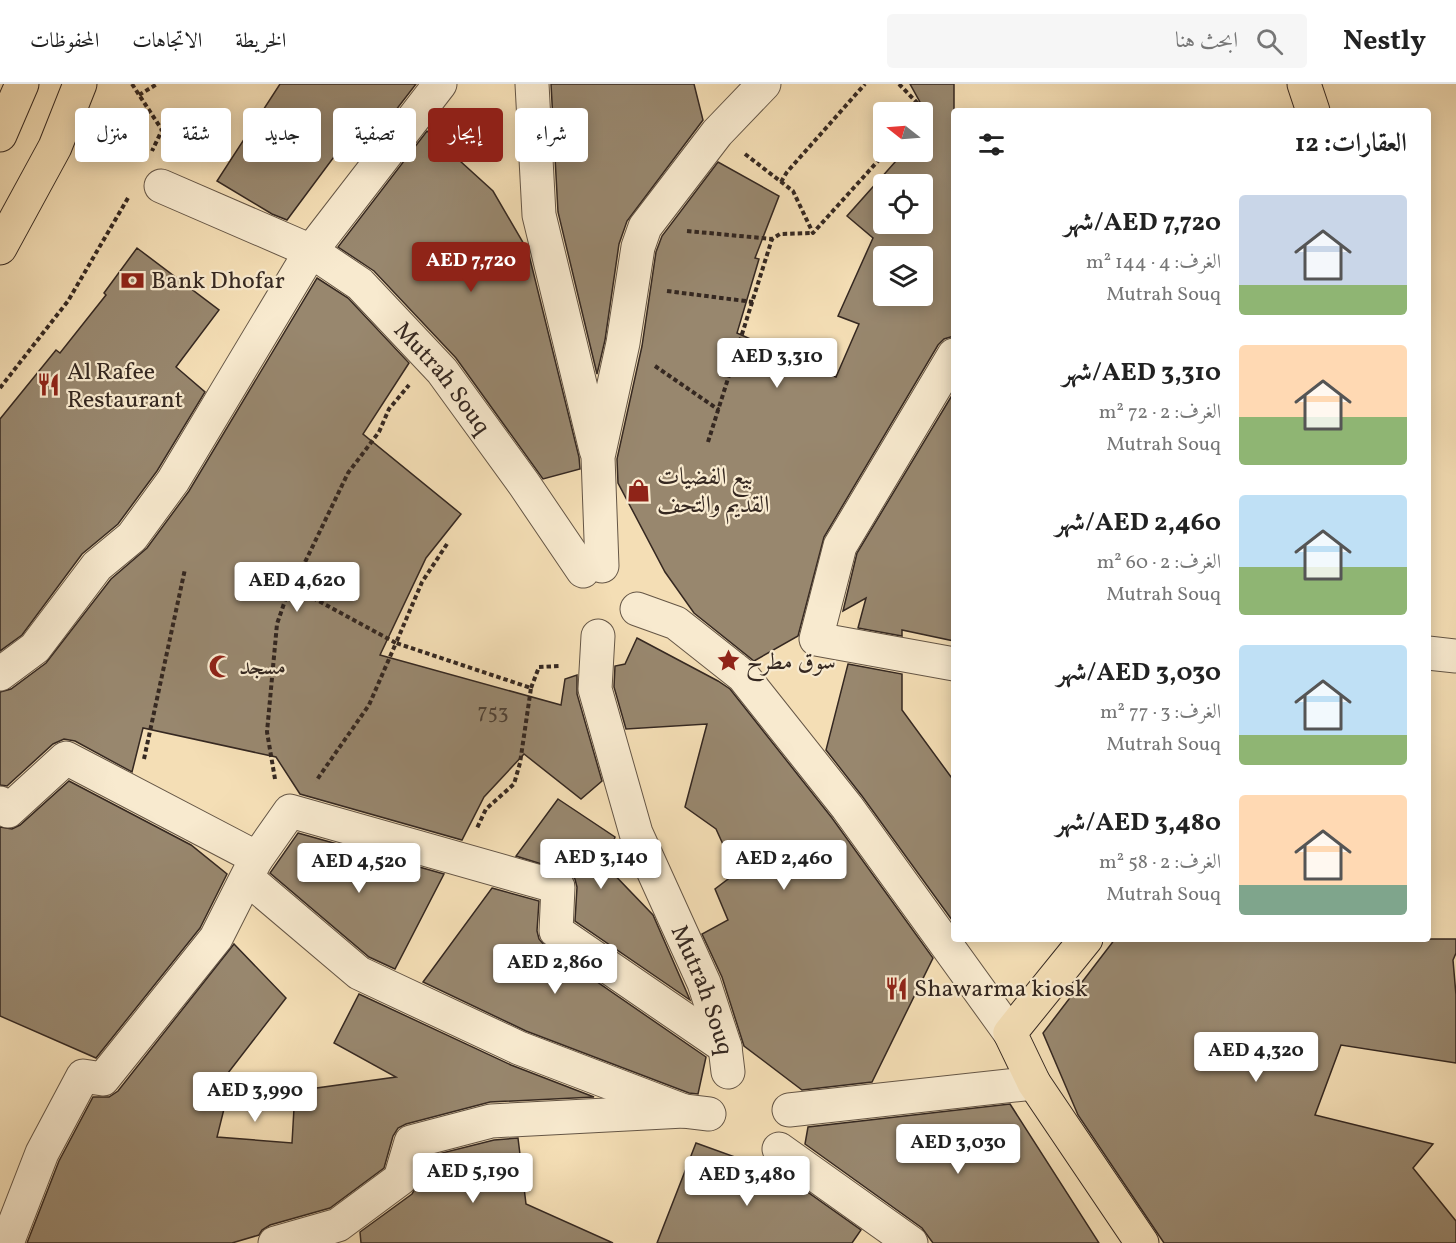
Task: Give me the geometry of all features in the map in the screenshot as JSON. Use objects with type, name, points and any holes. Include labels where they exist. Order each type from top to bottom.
[{"type":"main road","points":[[0,135],[22,84]]},
{"type":"main road","points":[[0,248],[55,147],[80,84]]},
{"type":"main road","points":[[1304,84],[1312,108]]},
{"type":"main road","points":[[1084,942],[1010,1033],[1034,1083],[1142,1243]]},
{"type":"street","points":[[0,674],[34,648],[97,566],[132,537],[173,481],[311,251],[440,84]]},
{"type":"street","points":[[532,84],[539,215],[598,457]]},
{"type":"street","name":"Mutrah Souq","points":[[161,186],[311,251],[360,284],[438,366],[524,484],[592,568],[598,457],[623,343],[638,247],[645,227],[717,134],[764,84]]},
{"type":"street","points":[[951,360],[840,546],[816,639],[951,663]]},
{"type":"street","points":[[637,609],[676,623],[743,676],[847,807],[1010,1033]]},
{"type":"street","name":"Mutrah Souq","points":[[463,860],[558,887],[556,931],[727,1059],[704,983],[636,833],[595,689],[598,636]]},
{"type":"street","points":[[1431,653],[1456,656]]},
{"type":"street","points":[[0,803],[8,811],[66,758],[137,795],[252,868],[359,973],[519,1048],[696,1113],[491,1120],[411,1142],[400,1179],[338,1225],[275,1243]]},
{"type":"street","points":[[7,1243],[42,1153],[83,1076],[103,1079],[216,938],[252,868],[290,811],[463,860]]},
{"type":"street","points":[[789,1110],[1034,1083]]},
{"type":"street","points":[[779,1149],[911,1243]]},
{"type":"path","points":[[132,84],[161,128]]},
{"type":"path","points":[[139,95],[158,84]]},
{"type":"path","points":[[781,182],[787,172],[865,84]]},
{"type":"path","points":[[899,84],[916,102]]},
{"type":"path","points":[[717,134],[793,191],[813,233]]},
{"type":"path","points":[[708,442],[772,240],[780,234],[813,233],[877,162]]},
{"type":"path","points":[[0,388],[68,301],[130,195]]},
{"type":"path","points":[[645,227],[772,240]]},
{"type":"path","points":[[632,286],[753,302]]},
{"type":"path","points":[[623,343],[719,410]]},
{"type":"path","points":[[280,787],[276,780],[267,732],[277,624],[288,592],[348,473],[379,432],[389,409],[412,382],[438,366]]},
{"type":"path","points":[[316,782],[369,705],[422,582],[447,544]]},
{"type":"path","points":[[137,795],[185,568]]},
{"type":"path","points":[[293,586],[396,643],[531,688]]},
{"type":"path","points":[[463,860],[486,809],[514,784],[520,764],[531,688],[539,667],[559,666]]},
{"type":"building","points":[[280,84],[416,84],[397,108],[333,108],[333,158],[287,220],[272,214],[217,181],[243,141],[243,162],[321,162],[321,108],[264,108]]},
{"type":"building","points":[[551,84],[694,84],[703,120],[627,221],[619,244],[605,340],[597,374],[558,212],[555,162],[588,162],[588,108],[552,108]]},
{"type":"building","points":[[910,84],[954,84],[954,108],[951,108],[951,337],[944,339],[938,345],[824,537],[798,636],[754,661],[694,613],[665,572],[618,483],[617,459],[642,346],[656,252],[662,236],[718,162],[779,196],[755,258],[759,259],[737,333],[836,377],[859,324],[838,316],[873,238],[847,216],[873,187],[873,234],[933,234],[933,174],[884,174],[895,162],[933,162],[933,102],[920,102]]},
{"type":"building","points":[[427,131],[428,162],[461,162],[493,191],[528,251],[579,457],[580,469],[543,479],[456,358],[374,271],[338,247],[403,162],[416,162],[416,145]]},
{"type":"building","points":[[137,248],[219,310],[176,367],[205,392],[157,471],[118,524],[82,554],[22,635],[0,651],[0,419],[56,350],[60,353],[106,295],[104,293]]},
{"type":"building","points":[[317,278],[348,298],[409,363],[363,434],[461,514],[426,558],[380,655],[561,705],[565,679],[577,675],[577,694],[602,781],[581,799],[524,754],[484,797],[462,840],[300,794],[276,757],[143,728],[132,772],[75,741],[64,739],[53,744],[7,786],[0,785],[0,692],[11,689],[46,663],[111,579],[147,548],[189,491]]},
{"type":"building","points":[[951,397],[951,640],[902,630],[902,636],[858,628],[866,598],[843,611],[857,553]]},
{"type":"building","points":[[637,638],[730,689],[832,818],[933,958],[872,1082],[802,1090],[744,1046],[722,977],[702,934],[728,920],[715,889],[736,873],[716,829],[685,807],[707,724],[626,729],[614,687],[615,666],[625,664]]},
{"type":"building","points":[[848,664],[902,674],[902,710],[951,777],[951,919],[862,796],[826,750]]},
{"type":"building","points":[[69,781],[191,845],[227,874],[200,928],[96,1058],[0,1016],[0,827],[12,829],[20,825]]},
{"type":"building","points":[[558,799],[615,837],[605,865],[653,915],[690,1000],[575,921],[577,887],[570,873],[516,856]]},
{"type":"building","points":[[298,833],[444,874],[395,969],[369,957],[270,873]]},
{"type":"building","points":[[492,888],[539,901],[537,931],[539,939],[545,946],[706,1057],[698,1094],[689,1093],[526,1031],[423,982]]},
{"type":"building","points":[[1431,939],[1456,939],[1456,953],[1453,960],[1456,995],[1456,1063],[1341,1045],[1315,1115],[1433,1144],[1413,1168],[1456,1221],[1456,1243],[1164,1243],[1078,1115],[1043,1033],[1113,942],[1431,942]]},
{"type":"building","points":[[234,944],[286,998],[204,1104],[226,1101],[217,1137],[292,1143],[295,1091],[396,1077],[334,1043],[359,994],[511,1065],[594,1097],[490,1102],[406,1124],[398,1128],[393,1136],[384,1168],[330,1208],[270,1225],[259,1235],[232,1243],[27,1243],[59,1161],[93,1097],[109,1097],[118,1091]]},
{"type":"building","points":[[1010,1104],[1099,1243],[933,1243],[922,1228],[805,1144],[808,1127]]},
{"type":"building","points":[[518,1138],[526,1204],[613,1243],[361,1243],[360,1232],[412,1194],[418,1184],[426,1157],[494,1140]]},
{"type":"building","points":[[696,1143],[782,1174],[861,1230],[852,1243],[657,1243]]},
{"type":"place","name":"Bank Dhofar","points":[[133,280]]},
{"type":"place","name":"Al Rafee Restaurant","points":[[49,385]]},
{"type":"place","name":"بيع الفضيات القديم والتحف","points":[[639,490]]},
{"type":"place","name":"سوق مطرح","points":[[728,661]]},
{"type":"place","name":"مسجد","points":[[221,666]]},
{"type":"place","name":"Shawarma kiosk","points":[[896,988]]}]
